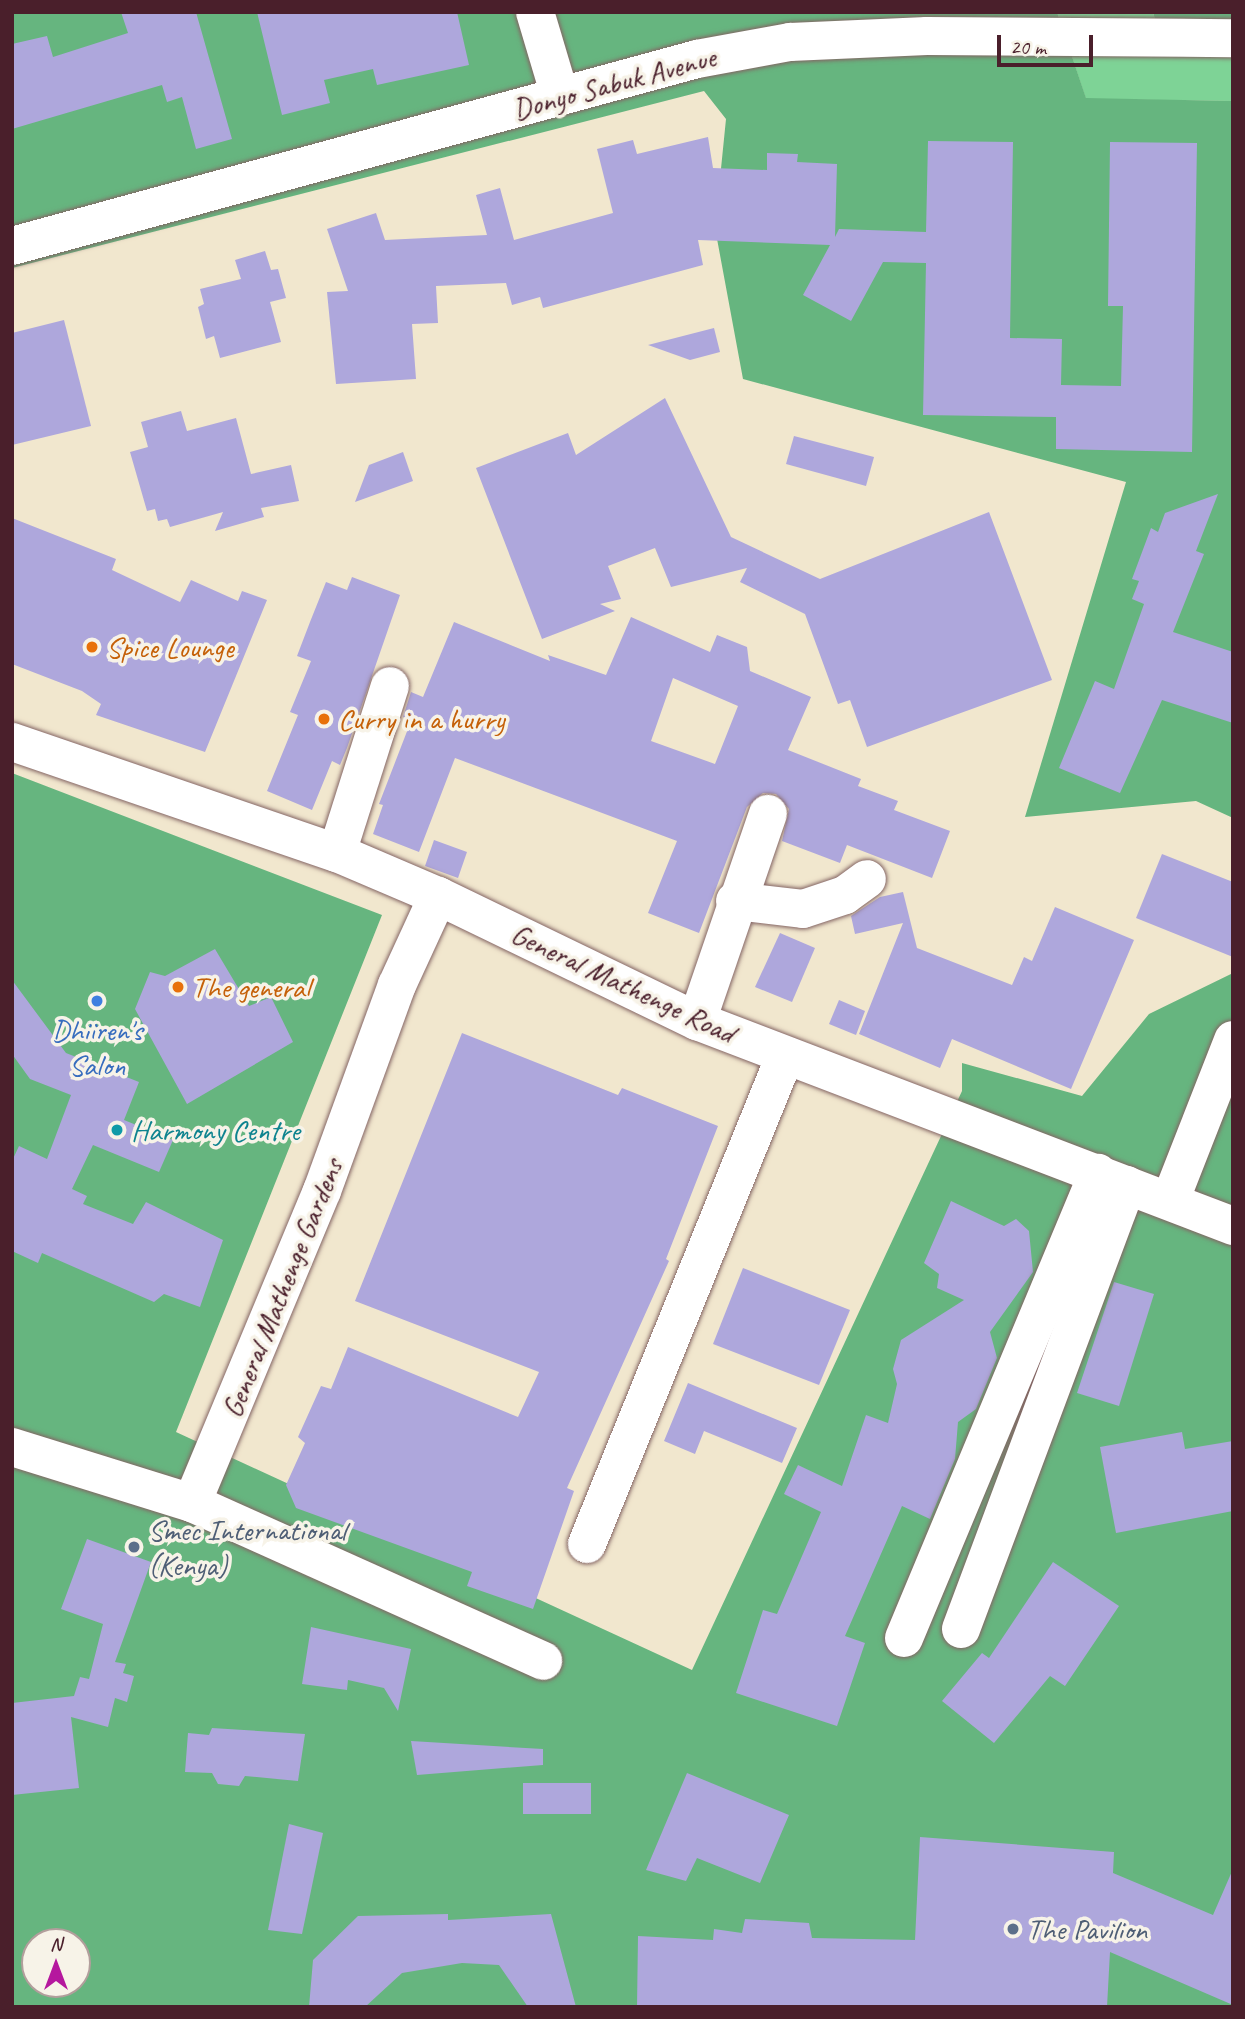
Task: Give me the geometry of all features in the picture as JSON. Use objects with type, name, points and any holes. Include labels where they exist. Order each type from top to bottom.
[{"type":"street","points":[[536,12],[561,96]]},
{"type":"street","name":"Donyo Sabuk Avenue","points":[[12,246],[697,59],[790,42],[927,36],[1233,38]]},
{"type":"street","points":[[337,853],[390,686]]},
{"type":"street","name":"General Mathenge Road","points":[[12,742],[337,853],[438,896],[697,1021],[1233,1226]]},
{"type":"street","points":[[697,1021],[735,901],[768,814]]},
{"type":"street","points":[[735,901],[803,909],[845,895],[867,879]]},
{"type":"street","name":"General Mathenge Gardens","points":[[192,1503],[322,1191],[397,985],[438,896]]},
{"type":"street","points":[[1170,1201],[1233,1040]]},
{"type":"street","points":[[587,1544],[785,1056]]},
{"type":"street","points":[[961,1629],[1113,1179]]},
{"type":"street","points":[[904,1638],[1113,1179]]},
{"type":"street","points":[[12,1447],[192,1503],[543,1661]]},
{"type":"green space","points":[[12,12],[1057,12],[1086,98],[1233,101],[1233,818],[1196,801],[1025,817],[1126,482],[743,379],[715,228],[726,119],[704,91],[12,268]]},
{"type":"green space","points":[[1057,12],[1153,12],[1164,55],[1233,55],[1233,101],[1086,99]]},
{"type":"green space","points":[[1153,12],[1233,12],[1233,55],[1164,55]]},
{"type":"green space","points":[[12,773],[382,915],[176,1432],[692,1670],[962,1091],[962,1063],[1082,1096],[1149,1014],[1233,973],[1233,2007],[12,2007]]},
{"type":"building","points":[[121,12],[196,12],[232,139],[196,149],[182,97],[167,102],[162,85],[12,129],[12,44],[47,36],[53,57],[128,33]]},
{"type":"building","points":[[257,12],[457,12],[469,65],[377,85],[373,69],[324,80],[330,103],[282,115]]},
{"type":"building","points":[[708,137],[713,168],[767,170],[767,153],[798,154],[797,162],[837,164],[835,237],[839,229],[926,232],[928,141],[1013,142],[1010,338],[1062,339],[1061,385],[1121,386],[1123,306],[1108,306],[1110,142],[1197,143],[1192,452],[1056,449],[1056,417],[923,415],[926,263],[883,262],[851,321],[803,295],[830,245],[698,240],[703,265],[543,308],[540,297],[512,305],[506,283],[436,286],[438,323],[412,324],[416,379],[336,384],[327,292],[348,291],[327,229],[376,213],[385,240],[487,235],[476,195],[500,188],[514,240],[613,213],[597,149],[633,140],[637,154]]},
{"type":"building","points":[[265,251],[271,270],[278,269],[286,298],[270,302],[281,342],[220,358],[214,336],[206,339],[198,307],[204,304],[200,289],[241,279],[235,260]]},
{"type":"building","points":[[64,320],[91,426],[12,445],[12,333]]},
{"type":"building","points":[[714,328],[720,352],[690,360],[648,345]]},
{"type":"building","points":[[665,398],[731,537],[820,579],[989,512],[1052,680],[867,747],[850,700],[838,704],[805,614],[740,582],[747,568],[671,587],[655,548],[608,566],[621,599],[600,604],[615,611],[542,639],[476,468],[568,433],[576,455]]},
{"type":"building","points":[[181,411],[187,431],[236,418],[251,474],[291,465],[299,501],[261,508],[264,517],[215,531],[223,512],[170,527],[167,519],[158,521],[155,509],[147,511],[130,452],[148,447],[141,422]]},
{"type":"building","points":[[794,436],[874,457],[866,486],[786,464]]},
{"type":"building","points":[[403,452],[413,481],[355,502],[369,465]]},
{"type":"building","points":[[1218,494],[1196,551],[1204,554],[1173,632],[1233,652],[1233,723],[1162,700],[1120,793],[1059,768],[1095,681],[1114,689],[1144,604],[1132,599],[1139,581],[1132,579],[1151,528],[1158,532],[1165,513]]},
{"type":"building","points":[[12,518],[116,559],[112,570],[180,602],[191,580],[238,601],[242,591],[267,600],[205,752],[96,715],[101,704],[82,691],[12,664]]},
{"type":"building","points":[[352,577],[400,595],[347,748],[340,765],[332,761],[312,810],[267,791],[298,715],[290,712],[311,661],[297,656],[310,622],[326,582],[347,590]]},
{"type":"building","points":[[631,617],[710,652],[717,635],[747,647],[750,671],[811,697],[788,750],[861,779],[858,786],[898,801],[894,810],[950,831],[932,878],[847,845],[840,863],[782,841],[789,809],[776,794],[763,793],[747,807],[699,933],[648,913],[677,841],[455,758],[419,852],[373,834],[383,805],[379,804],[411,721],[403,717],[411,692],[423,697],[454,622],[550,661],[548,655],[606,675]],"holes":[[[673,678],[738,706],[715,764],[651,741]]]},
{"type":"building","points":[[434,840],[467,852],[458,878],[425,866]]},
{"type":"building","points":[[1162,854],[1233,882],[1233,957],[1136,918]]},
{"type":"building","points":[[903,892],[917,948],[1012,985],[1024,957],[1032,961],[1055,907],[1134,940],[1071,1089],[952,1039],[940,1068],[859,1034],[903,923],[855,934],[851,916],[880,897]]},
{"type":"building","points":[[780,933],[815,948],[792,1002],[755,987]]},
{"type":"building","points":[[215,949],[249,1006],[271,997],[293,1042],[187,1104],[135,1009],[150,972],[165,976]]},
{"type":"building","points":[[12,980],[66,1053],[139,1082],[124,1120],[173,1140],[159,1172],[93,1145],[72,1189],[87,1196],[83,1204],[133,1224],[146,1202],[223,1240],[200,1307],[164,1294],[154,1302],[42,1253],[38,1263],[12,1251],[12,1161],[19,1146],[47,1159],[71,1095],[30,1079],[12,1054]]},
{"type":"building","points":[[839,1000],[865,1011],[856,1035],[829,1024]]},
{"type":"building","points":[[462,1033],[618,1095],[622,1088],[718,1126],[666,1259],[669,1261],[567,1488],[574,1491],[533,1609],[467,1586],[472,1572],[296,1508],[286,1485],[305,1443],[298,1437],[321,1386],[331,1389],[348,1347],[518,1417],[539,1372],[355,1301]]},
{"type":"building","points":[[951,1201],[1004,1226],[1016,1219],[1029,1231],[1033,1272],[990,1332],[997,1358],[976,1409],[958,1422],[955,1459],[930,1519],[902,1506],[845,1636],[865,1643],[837,1726],[736,1693],[763,1610],[777,1614],[821,1512],[784,1494],[798,1465],[842,1486],[866,1415],[888,1423],[897,1384],[893,1369],[901,1340],[964,1300],[937,1288],[939,1274],[924,1263]]},
{"type":"building","points":[[743,1268],[850,1310],[819,1385],[713,1344]]},
{"type":"building","points":[[1114,1282],[1154,1294],[1119,1406],[1077,1393]]},
{"type":"building","points":[[688,1383],[797,1428],[782,1463],[704,1431],[695,1454],[664,1441]]},
{"type":"building","points":[[1182,1432],[1185,1449],[1233,1441],[1233,1511],[1116,1533],[1100,1447]]},
{"type":"building","points":[[87,1539],[151,1562],[115,1662],[126,1664],[123,1673],[134,1676],[127,1702],[115,1698],[108,1727],[71,1717],[79,1788],[12,1795],[12,1703],[74,1696],[80,1677],[89,1679],[103,1624],[61,1609]]},
{"type":"building","points":[[1053,1562],[1119,1606],[1065,1686],[1050,1676],[994,1743],[942,1701],[982,1653],[989,1658]]},
{"type":"building","points":[[311,1627],[411,1649],[398,1711],[384,1688],[348,1680],[347,1690],[302,1684]]},
{"type":"building","points":[[212,1728],[305,1734],[298,1781],[245,1776],[239,1786],[218,1784],[212,1773],[185,1772],[188,1733],[209,1735]]},
{"type":"building","points":[[411,1741],[543,1749],[543,1765],[417,1775]]},
{"type":"building","points":[[687,1773],[789,1815],[760,1883],[697,1858],[686,1881],[646,1870]]},
{"type":"building","points":[[523,1783],[591,1783],[591,1814],[523,1814]]},
{"type":"building","points":[[289,1824],[323,1833],[302,1934],[268,1930]]},
{"type":"building","points":[[920,1837],[1114,1852],[1113,1873],[1213,1915],[1233,1869],[1233,2005],[1110,1952],[1107,2007],[637,2007],[638,1936],[713,1940],[714,1929],[742,1933],[745,1919],[809,1923],[812,1938],[915,1940]]},
{"type":"building","points":[[448,1914],[448,1920],[551,1914],[576,2007],[528,2007],[499,1965],[462,1963],[402,1973],[365,2007],[309,2007],[313,1960],[358,1916]]},
{"type":"place","name":"Spice Lounge","points":[[92,647]]},
{"type":"place","name":"Curry in a hurry","points":[[324,719]]},
{"type":"place","name":"The general","points":[[178,987]]},
{"type":"place","name":"Dhiiren's Salon","points":[[97,1001]]},
{"type":"place","name":"Harmony Centre","points":[[117,1130]]},
{"type":"place","name":"Smec International (Kenya)","points":[[134,1547]]},
{"type":"place","name":"The Pavilion","points":[[1013,1929]]}]
